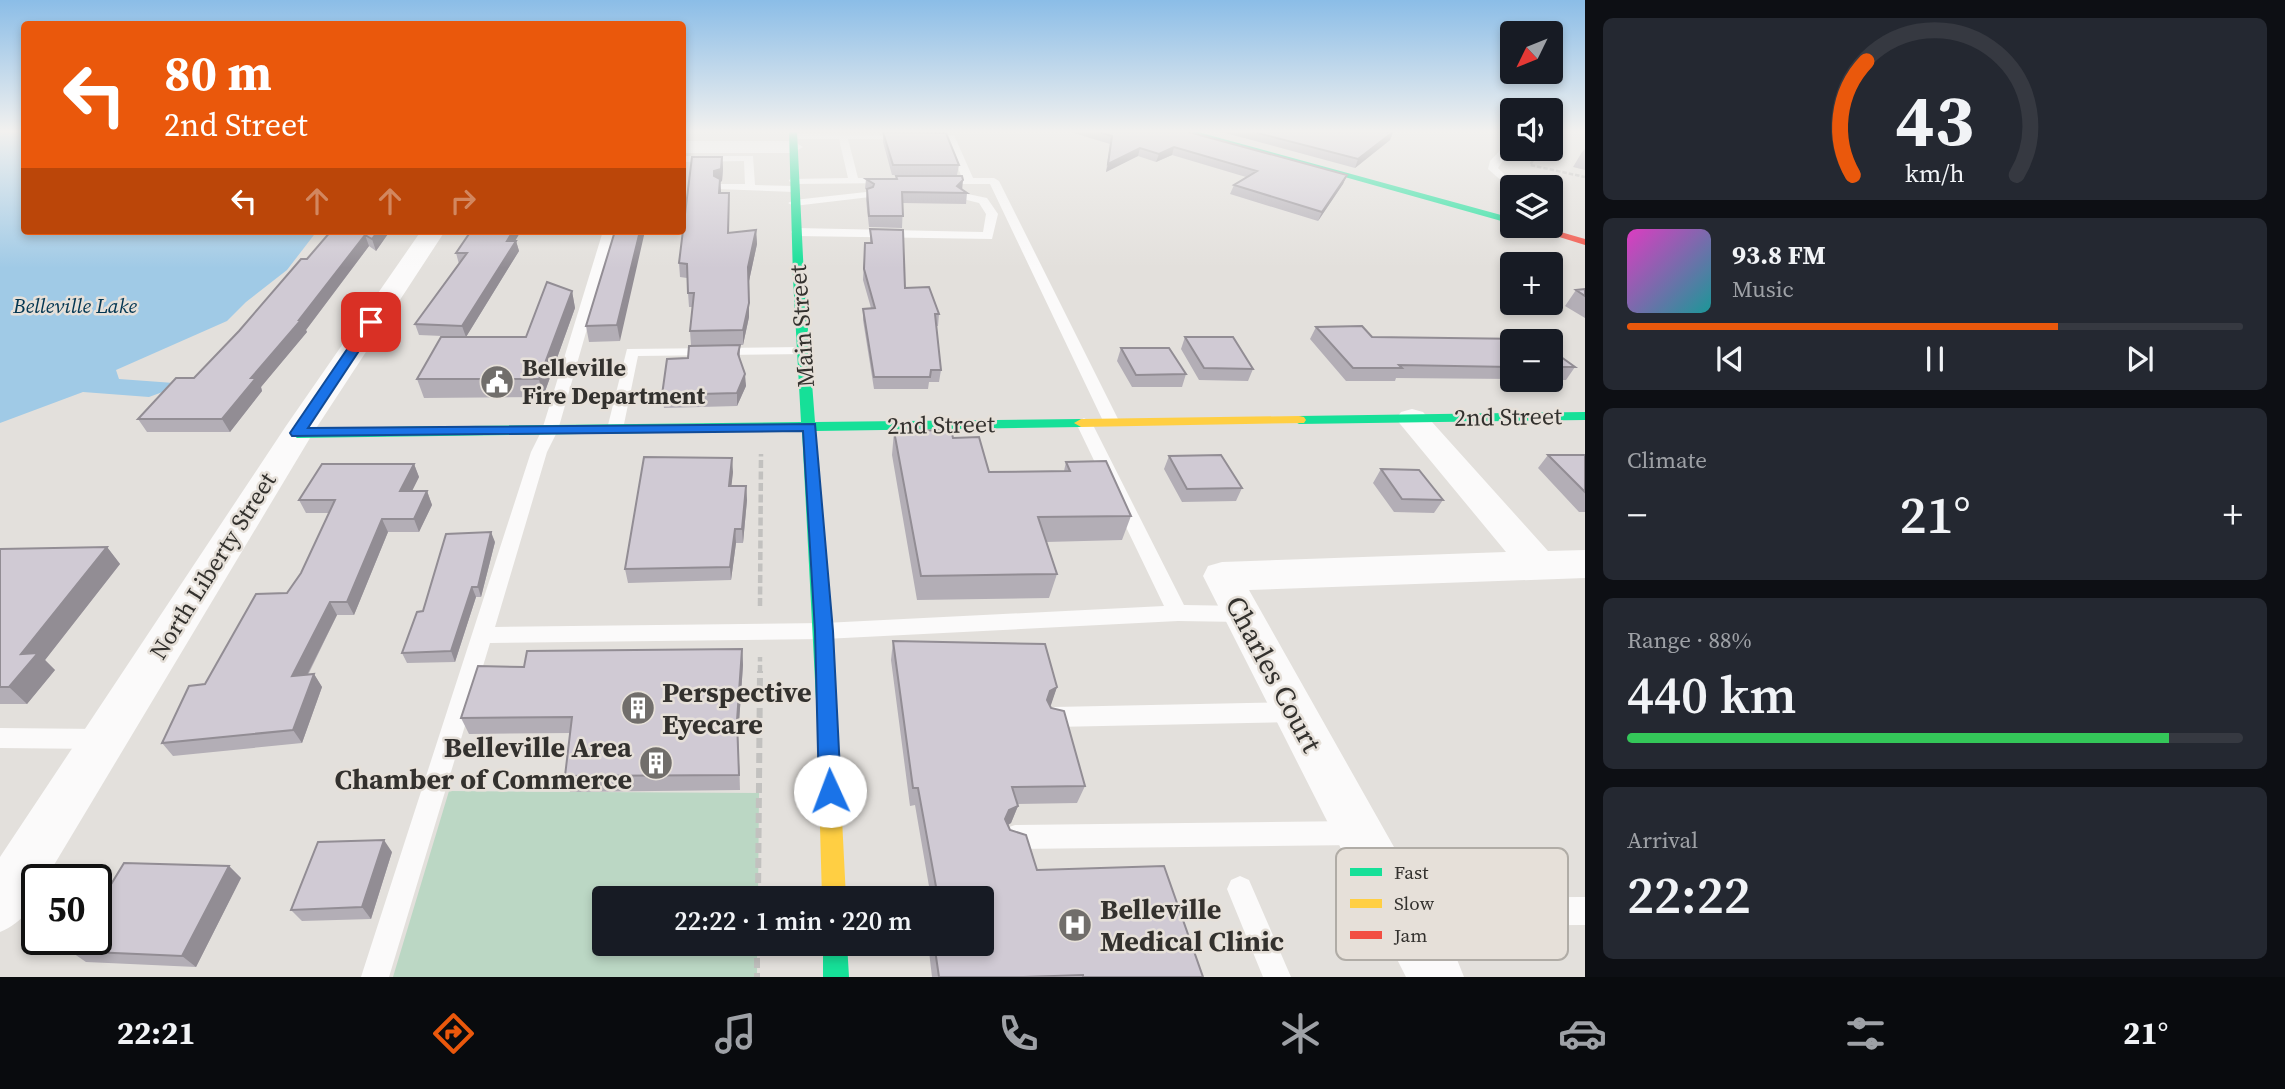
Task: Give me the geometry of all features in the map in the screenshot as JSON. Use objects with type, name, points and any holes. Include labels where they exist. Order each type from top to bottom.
[{"type":"main road","name":"Main Street","points":[[794,177],[824,631],[834,886]]},
{"type":"main road","points":[[1351,177],[1500,218]]},
{"type":"main road","points":[[1563,236],[1585,242]]},
{"type":"main road","name":"2nd Street","points":[[298,433],[1585,416]]},
{"type":"main road","points":[[835,956],[836,977]]},
{"type":"street","name":"North Liberty Street","points":[[0,905],[298,433],[430,235]]},
{"type":"street","points":[[1412,419],[1538,565]]},
{"type":"street","name":"Charles Court","points":[[1367,848],[1222,576],[1585,564]]},
{"type":"street","name":"Charles Court","points":[[1427,960],[1436,977]]},
{"type":"lane","points":[[750,177],[750,188]]},
{"type":"lane","points":[[852,177],[853,181]]},
{"type":"lane","points":[[967,177],[969,181]]},
{"type":"lane","points":[[794,191],[853,181],[905,181]]},
{"type":"lane","points":[[930,181],[994,181],[1112,423]]},
{"type":"lane","points":[[721,187],[866,195]]},
{"type":"lane","points":[[963,196],[983,200],[992,214],[988,236]]},
{"type":"lane","points":[[797,232],[988,236],[1016,226]]},
{"type":"lane","points":[[375,977],[539,452],[550,430],[608,235]]},
{"type":"lane","points":[[615,429],[632,352],[804,351]]},
{"type":"lane","points":[[1084,423],[1178,613]]},
{"type":"lane","points":[[482,635],[824,631],[1178,613],[1242,614]]},
{"type":"lane","points":[[1054,717],[1294,712]]},
{"type":"lane","points":[[0,738],[104,739]]},
{"type":"lane","points":[[1015,837],[1359,833]]},
{"type":"lane","points":[[1240,889],[1277,977]]},
{"type":"path","points":[[758,886],[762,446]]},
{"type":"path","points":[[757,956],[757,977]]},
{"type":"green space","points":[[449,791],[759,793],[758,886],[592,886],[592,956],[757,956],[757,977],[393,977]]},
{"type":"water","name":"Belleville Lake","points":[[0,177],[21,177],[21,235],[314,235],[287,270],[246,302],[227,321],[116,370],[119,379],[174,383],[168,390],[149,397],[83,392],[0,423]]},
{"type":"building","points":[[690,177],[715,177],[720,179],[719,193],[729,193],[728,233],[756,230],[748,267],[749,303],[743,330],[690,331],[694,293],[688,293],[687,264],[679,263],[682,235],[686,235]]},
{"type":"building","points":[[896,177],[962,177],[963,180],[957,186],[967,193],[902,192],[903,216],[869,216],[867,189],[874,184],[866,179],[897,179]]},
{"type":"building","points":[[1248,177],[1346,177],[1322,212],[1234,185]]},
{"type":"building","points":[[870,229],[903,230],[905,288],[929,287],[939,314],[935,314],[941,370],[931,370],[930,377],[874,377],[863,309],[875,308],[864,269],[865,243],[872,243]]},
{"type":"building","points":[[328,235],[365,235],[301,320],[251,378],[256,378],[222,419],[138,419],[176,378],[194,378],[301,259],[307,259]]},
{"type":"building","points":[[468,235],[511,235],[507,241],[516,241],[462,326],[415,324],[467,253],[456,253]]},
{"type":"building","points":[[614,235],[639,235],[617,325],[586,326]]},
{"type":"building","points":[[547,282],[572,291],[539,379],[417,379],[441,337],[526,337]]},
{"type":"building","points":[[1585,289],[1585,296],[1576,290]]},
{"type":"building","points":[[1362,326],[1372,337],[1500,339],[1500,367],[1399,365],[1402,368],[1353,368],[1316,327]]},
{"type":"building","points":[[1185,337],[1233,337],[1253,369],[1204,368]]},
{"type":"building","points":[[740,345],[738,354],[745,374],[737,393],[662,395],[667,359],[688,358],[689,346]]},
{"type":"building","points":[[1121,348],[1169,348],[1186,374],[1136,375]]},
{"type":"building","points":[[1563,358],[1575,367],[1563,367]]},
{"type":"building","points":[[951,430],[953,438],[979,437],[989,472],[1070,471],[1066,462],[1106,461],[1131,516],[1038,517],[1057,574],[921,576],[894,431]]},
{"type":"building","points":[[1221,455],[1242,488],[1187,489],[1169,456]]},
{"type":"building","points":[[1548,455],[1585,455],[1585,492]]},
{"type":"building","points":[[644,457],[732,458],[729,486],[746,486],[742,529],[735,529],[730,567],[625,569]]},
{"type":"building","points":[[322,464],[414,464],[400,491],[427,491],[414,519],[382,519],[347,602],[330,602],[292,676],[314,674],[293,730],[162,743],[189,686],[205,684],[256,594],[287,593],[301,573],[335,500],[299,500]]},
{"type":"building","points":[[1381,469],[1419,470],[1443,500],[1402,499]]},
{"type":"building","points":[[491,532],[478,587],[472,587],[451,651],[402,653],[417,612],[423,611],[446,534]]},
{"type":"building","points":[[107,547],[21,654],[38,653],[9,687],[0,687],[0,549]]},
{"type":"building","points":[[893,641],[1045,644],[1057,687],[1050,691],[1047,700],[1051,708],[1064,711],[1085,786],[1012,787],[1018,806],[1009,810],[1005,819],[1010,830],[1026,835],[1037,870],[1164,866],[1203,977],[939,977],[936,956],[994,956],[994,886],[936,886],[918,788],[913,788]]},
{"type":"building","points":[[742,649],[737,721],[739,775],[565,776],[572,717],[461,718],[478,666],[524,667],[527,651]]},
{"type":"building","points":[[384,840],[362,907],[291,910],[318,842]]},
{"type":"building","points":[[124,863],[229,866],[182,956],[112,953],[112,883]]},
{"type":"traffic: fast","points":[[794,177],[827,719]]},
{"type":"traffic: fast","points":[[1351,177],[1500,218]]},
{"type":"traffic: fast","points":[[1299,420],[1585,416]]},
{"type":"traffic: fast","points":[[297,433],[1081,423]]},
{"type":"traffic: fast","points":[[835,956],[836,977]]},
{"type":"traffic: slow","points":[[1081,423],[1299,420]]},
{"type":"traffic: slow","points":[[827,719],[834,886]]},
{"type":"traffic: jam","points":[[1563,236],[1585,242]]},
{"type":"place","name":"Belleville Fire Department","points":[[497,382]]},
{"type":"place","name":"Perspective Eyecare","points":[[638,708]]},
{"type":"place","name":"Belleville Area Chamber of Commerce","points":[[656,763]]},
{"type":"place","name":"Belleville Medical Clinic","points":[[1075,925]]},
{"type":"route","points":[[371,322],[298,433],[810,427],[824,631],[830,791]]}]
